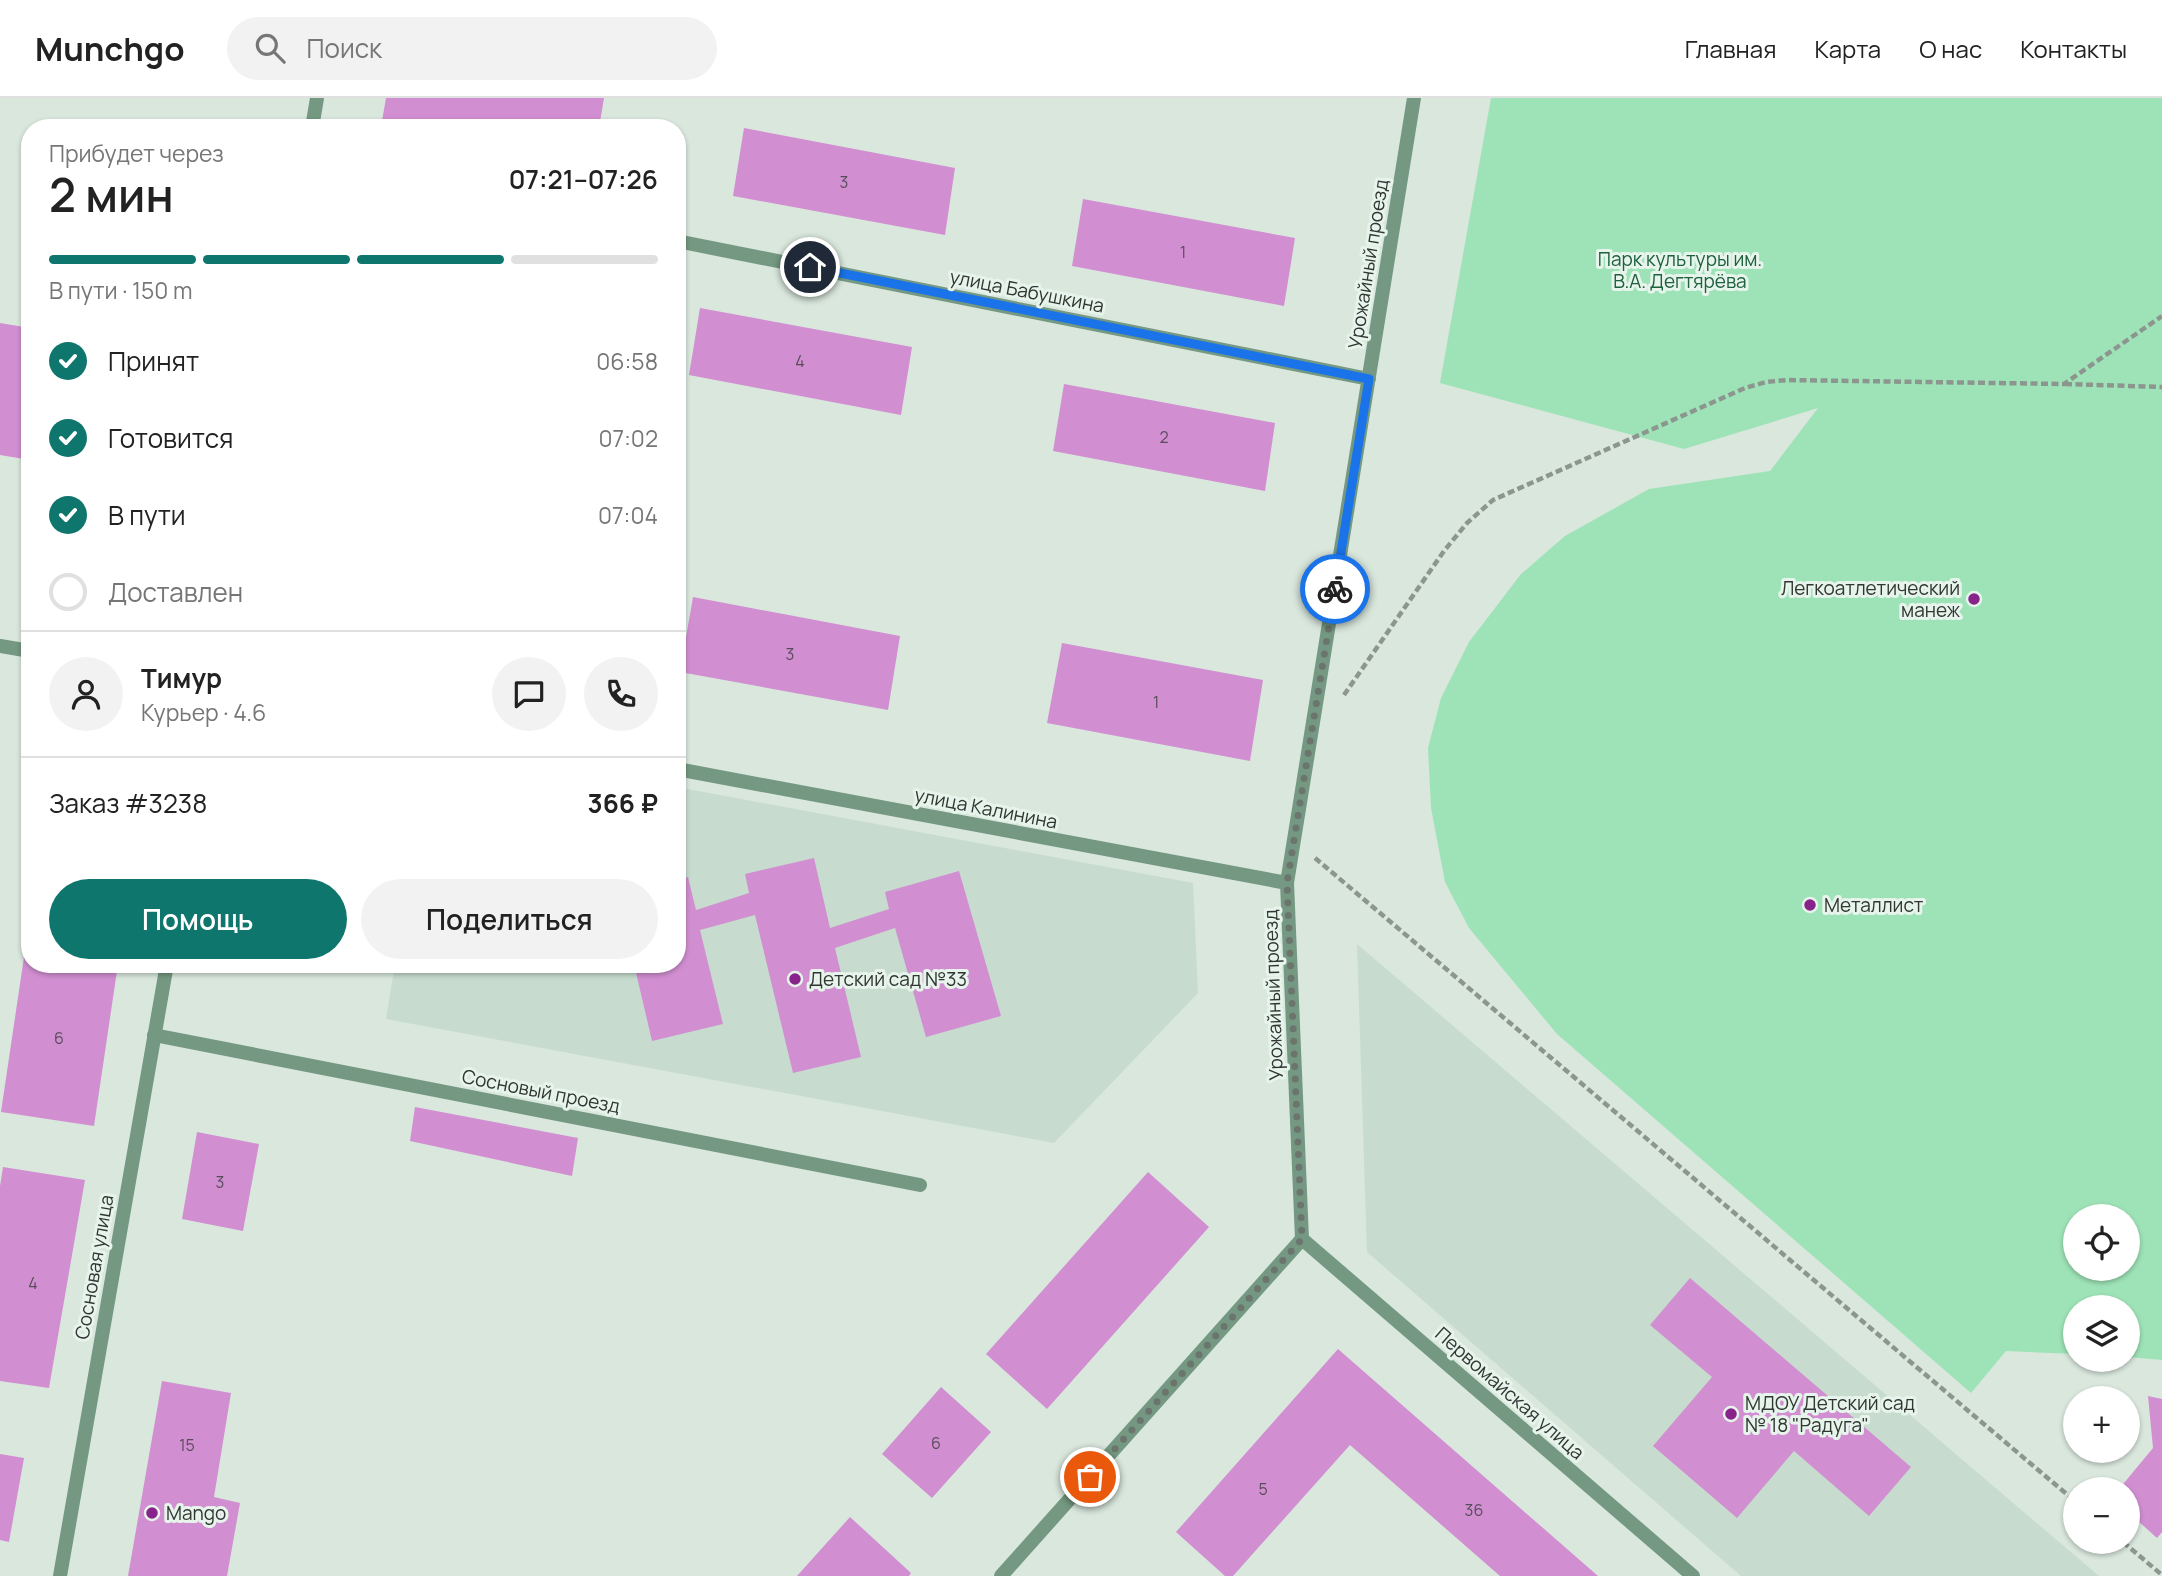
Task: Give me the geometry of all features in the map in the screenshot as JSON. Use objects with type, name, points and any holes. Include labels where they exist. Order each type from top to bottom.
[{"type":"street","points":[[314,119],[317,98]]},
{"type":"street","name":"Урожайный проезд","points":[[1302,1239],[1287,883],[1414,98]]},
{"type":"street","name":"улица Бабушкина","points":[[686,243],[1369,379]]},
{"type":"street","points":[[0,646],[21,650]]},
{"type":"street","name":"улица Калинина","points":[[686,771],[1287,883]]},
{"type":"street","name":"Сосновая улица","points":[[60,1576],[165,973]]},
{"type":"street","name":"Сосновый проезд","points":[[154,1035],[920,1185]]},
{"type":"street","points":[[1001,1576],[1302,1239]]},
{"type":"street","name":"Первомайская улица","points":[[1302,1239],[1693,1576]]},
{"type":"path","points":[[2064,383],[2162,316]]},
{"type":"path","points":[[1342,698],[1444,551],[1467,523],[1493,500],[1745,388],[1787,380],[2064,383],[2162,387]]},
{"type":"path","points":[[1293,839],[2063,1491]]},
{"type":"path","points":[[2137,1554],[2162,1575]]},
{"type":"shaded area","name":"Детский сад №33","points":[[686,789],[1193,883],[1198,993],[1054,1143],[386,1019],[394,973],[686,973]]},
{"type":"shaded area","name":"МДОУ Детский сад № 18 \"Радуга\"","points":[[1357,944],[2063,1545],[2063,1554],[2073,1554],[2099,1576],[1741,1576],[1367,1252]]},
{"type":"green space","name":"Металлист","points":[[1491,98],[2162,98],[2162,1360],[2140,1358],[2140,1295],[2063,1295],[2063,1353],[2006,1351],[1971,1393],[1557,1034],[1469,928],[1445,882],[1431,808],[1428,748],[1441,698],[1469,642],[1521,574],[1565,536],[1649,489],[1770,471],[1818,408],[1684,449],[1440,383]]},
{"type":"building","points":[[386,98],[604,98],[600,119],[382,119]]},
{"type":"building","points":[[744,128],[955,168],[945,235],[733,196]]},
{"type":"building","points":[[1083,199],[1295,238],[1284,306],[1072,266]]},
{"type":"building","points":[[700,308],[912,347],[901,415],[689,375]]},
{"type":"building","points":[[0,323],[21,326],[21,458],[0,455]]},
{"type":"building","points":[[1064,384],[1275,423],[1265,491],[1053,451]]},
{"type":"building","points":[[693,597],[900,636],[888,710],[686,673],[686,637]]},
{"type":"building","points":[[1062,643],[1263,680],[1250,761],[1047,723]]},
{"type":"building","points":[[814,858],[830,928],[889,909],[885,892],[959,871],[1001,1016],[926,1037],[895,928],[835,948],[861,1057],[793,1073],[755,915],[700,930],[723,1024],[652,1041],[636,973],[686,973],[686,878],[696,910],[749,893],[745,874]]},
{"type":"building","points":[[22,973],[117,973],[94,1126],[1,1112]]},
{"type":"building","points":[[415,1107],[578,1138],[572,1176],[410,1141]]},
{"type":"building","points":[[197,1132],[259,1144],[243,1231],[182,1219]]},
{"type":"building","points":[[3,1167],[85,1180],[49,1388],[0,1381],[0,1186]]},
{"type":"building","points":[[1148,1172],[1209,1227],[1047,1409],[986,1354]]},
{"type":"building","points":[[1690,1278],[1911,1467],[1869,1516],[1794,1451],[1737,1518],[1653,1446],[1712,1377],[1650,1325]]},
{"type":"building","points":[[1338,1349],[1598,1576],[1500,1576],[1350,1445],[1233,1576],[1225,1576],[1176,1532]]},
{"type":"building","points":[[162,1381],[231,1393],[214,1497],[240,1503],[227,1576],[128,1576]]},
{"type":"building","points":[[941,1387],[991,1432],[932,1498],[882,1454]]},
{"type":"building","points":[[2148,1396],[2162,1399],[2162,1532],[2157,1538],[2140,1523],[2140,1477],[2129,1477],[2153,1448]]},
{"type":"building","points":[[0,1454],[24,1458],[9,1542],[0,1540]]},
{"type":"building","points":[[850,1517],[911,1573],[909,1576],[797,1576]]},
{"type":"way so far","points":[[1090,1477],[1302,1239],[1287,883],[1335,589]]},
{"type":"place","name":"Легкоатлетический манеж","points":[[1974,599]]},
{"type":"place","name":"Металлист","points":[[1810,905]]},
{"type":"place","name":"Детский сад №33","points":[[795,979]]},
{"type":"place","name":"МДОУ Детский сад № 18 \"Радуга\"","points":[[1731,1414]]},
{"type":"place","name":"Mango","points":[[152,1513]]},
{"type":"route","points":[[810,267],[1369,379],[1335,589]]},
{"type":"park label","name":"Парк культуры им. В.А. Дегтярёва","points":[[1680,270]]}]
